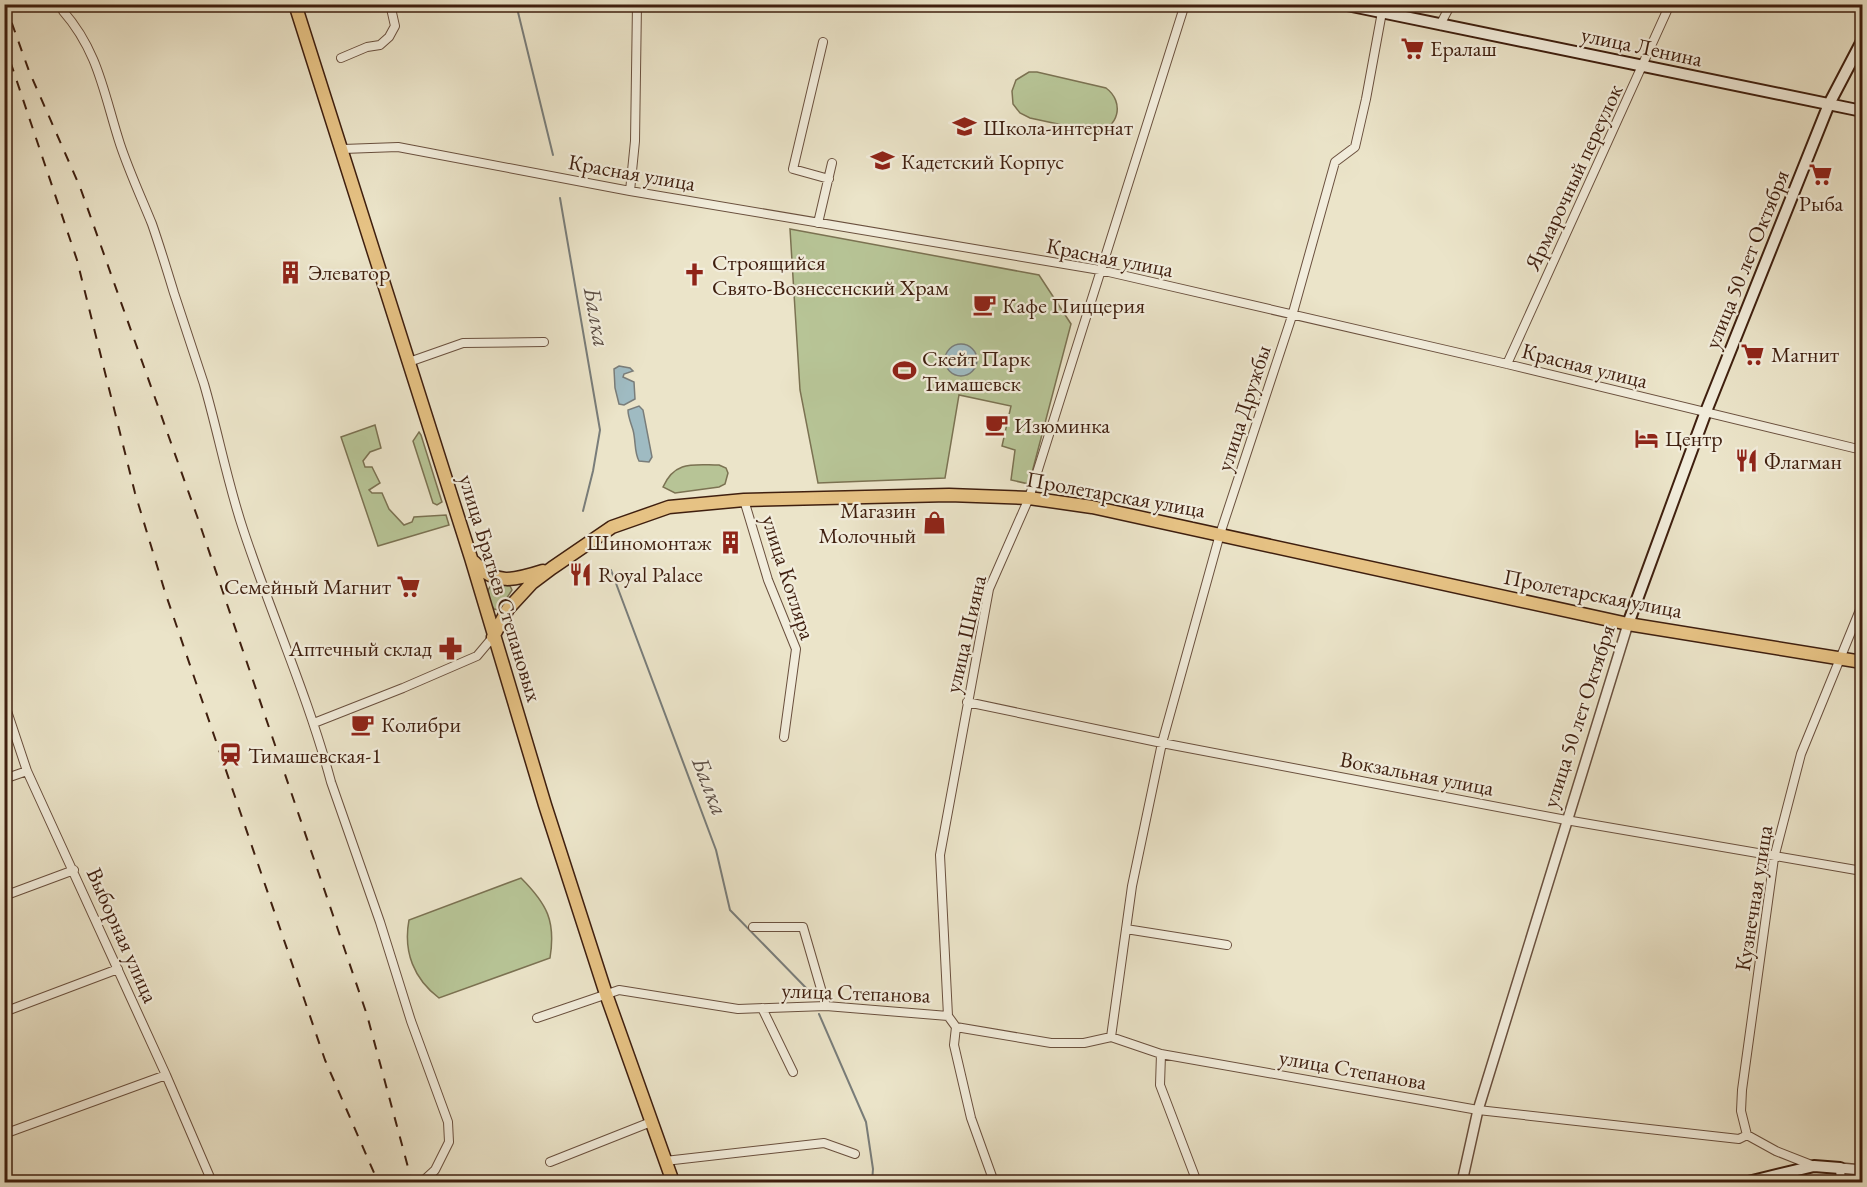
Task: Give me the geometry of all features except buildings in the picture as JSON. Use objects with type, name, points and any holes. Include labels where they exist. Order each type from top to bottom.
[{"type":"main road","name":"улица Братьев Степановых","points":[[295,4],[471,558],[606,994],[673,1182]]},
{"type":"main road","name":"улица Ленина","points":[[1342,4],[1863,111]]},
{"type":"main road","name":"улица 50 лет Октября","points":[[1628,624],[1705,414],[1829,104],[1863,41]]},
{"type":"main road","name":"Пролетарская улица","points":[[494,637],[508,609],[532,582],[612,527],[649,513],[689,504],[744,500],[949,495],[1029,498],[1092,507],[1628,624],[1863,662]]},
{"type":"main road","points":[[471,558],[482,571],[502,579],[520,578],[552,568]]},
{"type":"main road","points":[[1748,1182],[1814,1166],[1840,1168]]},
{"type":"street","points":[[65,4],[63,11],[76,26],[92,55],[105,88],[120,143],[152,225],[204,385],[243,530],[314,723],[331,782],[380,922],[411,1021],[448,1122],[449,1142],[435,1170],[422,1182]]},
{"type":"street","points":[[341,58],[367,47],[380,45],[389,37],[395,26],[390,4]]},
{"type":"street","points":[[630,191],[635,141],[637,4]]},
{"type":"street","name":"улица Шияна","points":[[948,1016],[940,855],[988,589],[1029,498],[1185,4]]},
{"type":"street","points":[[1440,25],[1451,4]]},
{"type":"street","name":"Ярмарочный переулок","points":[[1506,364],[1670,4]]},
{"type":"street","name":"улица Дружбы","points":[[1112,1037],[1132,886],[1162,743],[1220,534],[1292,316],[1335,162],[1355,147],[1382,12]]},
{"type":"street","points":[[823,42],[793,169],[829,179]]},
{"type":"street","name":"Красная улица","points":[[342,149],[398,147],[630,191],[1100,270],[1863,450]]},
{"type":"street","points":[[818,223],[832,163]]},
{"type":"street","points":[[409,362],[463,342],[544,342]]},
{"type":"street","name":"улица Котляра","points":[[744,500],[768,580],[796,650],[784,737]]},
{"type":"street","name":"Кузнечная улица","points":[[1747,1135],[1741,1111],[1742,1090],[1774,858],[1801,754],[1863,605]]},
{"type":"street","name":"улица 50 лет Октября","points":[[1462,1182],[1478,1110],[1628,624]]},
{"type":"street","name":"Пролетарская улица","points":[[314,723],[477,656],[494,637]]},
{"type":"street","name":"Выборная улица","points":[[4,702],[27,771],[74,870],[212,1182]]},
{"type":"street","name":"Вокзальная улица","points":[[967,702],[1162,743],[1566,820],[1774,858],[1863,871]]},
{"type":"street","points":[[4,779],[27,771]]},
{"type":"street","points":[[4,897],[74,870]]},
{"type":"street","points":[[753,927],[803,927],[826,1006]]},
{"type":"street","points":[[1126,929],[1227,945]]},
{"type":"street","points":[[4,1012],[118,969]]},
{"type":"street","name":"улица Степанова","points":[[537,1018],[619,990],[738,1009],[826,1006],[948,1016]]},
{"type":"street","name":"улица Степанова","points":[[762,1008],[793,1072]]},
{"type":"street","points":[[948,1016],[956,1027],[954,1045],[971,1118],[994,1182]]},
{"type":"street","name":"улица Степанова","points":[[956,1027],[1051,1043],[1084,1043],[1112,1037],[1161,1054],[1478,1110],[1739,1139],[1747,1135]]},
{"type":"street","points":[[1161,1054],[1160,1084],[1197,1182]]},
{"type":"street","points":[[4,1134],[166,1075]]},
{"type":"street","points":[[550,1162],[651,1122]]},
{"type":"street","points":[[1747,1135],[1776,1151],[1814,1166]]},
{"type":"street","points":[[665,1161],[824,1143],[855,1154]]},
{"type":"street","points":[[1841,1182],[1840,1168],[1863,1170]]},
{"type":"green space","points":[[1029,72],[1106,88],[1116,100],[1117,114],[1114,120],[1110,126],[1095,132],[1030,118],[1020,113],[1013,104],[1012,91],[1016,80]]},
{"type":"green space","points":[[790,229],[1039,275],[1071,324],[1029,484],[1011,480],[1015,450],[1002,446],[1011,406],[959,395],[945,478],[818,483],[800,390]]},
{"type":"green space","points":[[375,425],[381,448],[370,452],[363,461],[365,467],[372,467],[380,483],[369,490],[372,493],[382,493],[389,509],[404,525],[412,522],[414,517],[446,515],[449,525],[378,546],[341,437]]},
{"type":"green space","points":[[419,432],[442,502],[437,505],[433,503],[413,441]]},
{"type":"green space","points":[[693,465],[719,465],[726,468],[728,473],[725,484],[719,487],[675,493],[663,487],[673,472],[679,468]]},
{"type":"green space","points":[[492,584],[510,586],[512,590],[499,610],[494,609],[490,603],[488,590]]},
{"type":"green space","points":[[521,878],[537,896],[547,914],[552,934],[550,958],[439,998],[430,991],[412,964],[408,943],[409,920]]},
{"type":"water","points":[[961,344],[972,349],[977,360],[972,371],[961,376],[950,371],[945,360],[950,349]]},
{"type":"water","points":[[619,366],[630,368],[633,371],[624,374],[623,377],[634,382],[635,399],[624,405],[619,404],[615,388],[614,369]]},
{"type":"water","points":[[639,406],[643,410],[652,457],[649,462],[639,461],[637,458],[634,434],[628,415],[628,410]]},
{"type":"waterway","name":"Балка","points":[[516,4],[553,155]]},
{"type":"waterway","name":"Балка","points":[[560,198],[600,430],[583,511]]},
{"type":"waterway","name":"Балка","points":[[611,570],[716,850],[730,910],[810,992]]},
{"type":"waterway","name":"Балка","points":[[819,1014],[866,1122],[873,1169],[872,1182]]},
{"type":"railway","points":[[5,4],[29,71],[80,187],[197,516],[367,1015],[412,1182]]},
{"type":"railway","points":[[4,43],[77,260],[135,493],[165,592],[325,1060],[378,1182]]},
{"type":"place","name":"Ералаш","points":[[1412,48]]},
{"type":"place","name":"Школа-интернат","points":[[965,127]]},
{"type":"place","name":"Кадетский Корпус","points":[[883,161]]},
{"type":"place","name":"Рыба","points":[[1821,174]]},
{"type":"place","name":"Элеватор","points":[[290,272]]},
{"type":"place","name":"Строящийся Свято-Вознесенский Храм","points":[[694,275]]},
{"type":"place","name":"Кафе Пиццерия","points":[[984,305]]},
{"type":"place","name":"Магнит","points":[[1753,354]]},
{"type":"place","name":"Скейт Парк Тимашевск","points":[[904,371]]},
{"type":"place","name":"Изюминка","points":[[996,425]]},
{"type":"place","name":"Центр","points":[[1647,438]]},
{"type":"place","name":"Флагман","points":[[1746,461]]},
{"type":"place","name":"Магазин Молочный","points":[[934,523]]},
{"type":"place","name":"Шиномонтаж","points":[[730,542]]},
{"type":"place","name":"Royal Palace","points":[[580,574]]},
{"type":"place","name":"Семейный Магнит","points":[[409,586]]},
{"type":"place","name":"Аптечный склад","points":[[450,648]]},
{"type":"place","name":"Колибри","points":[[363,724]]},
{"type":"place","name":"Тимашевская-1","points":[[230,755]]}]
